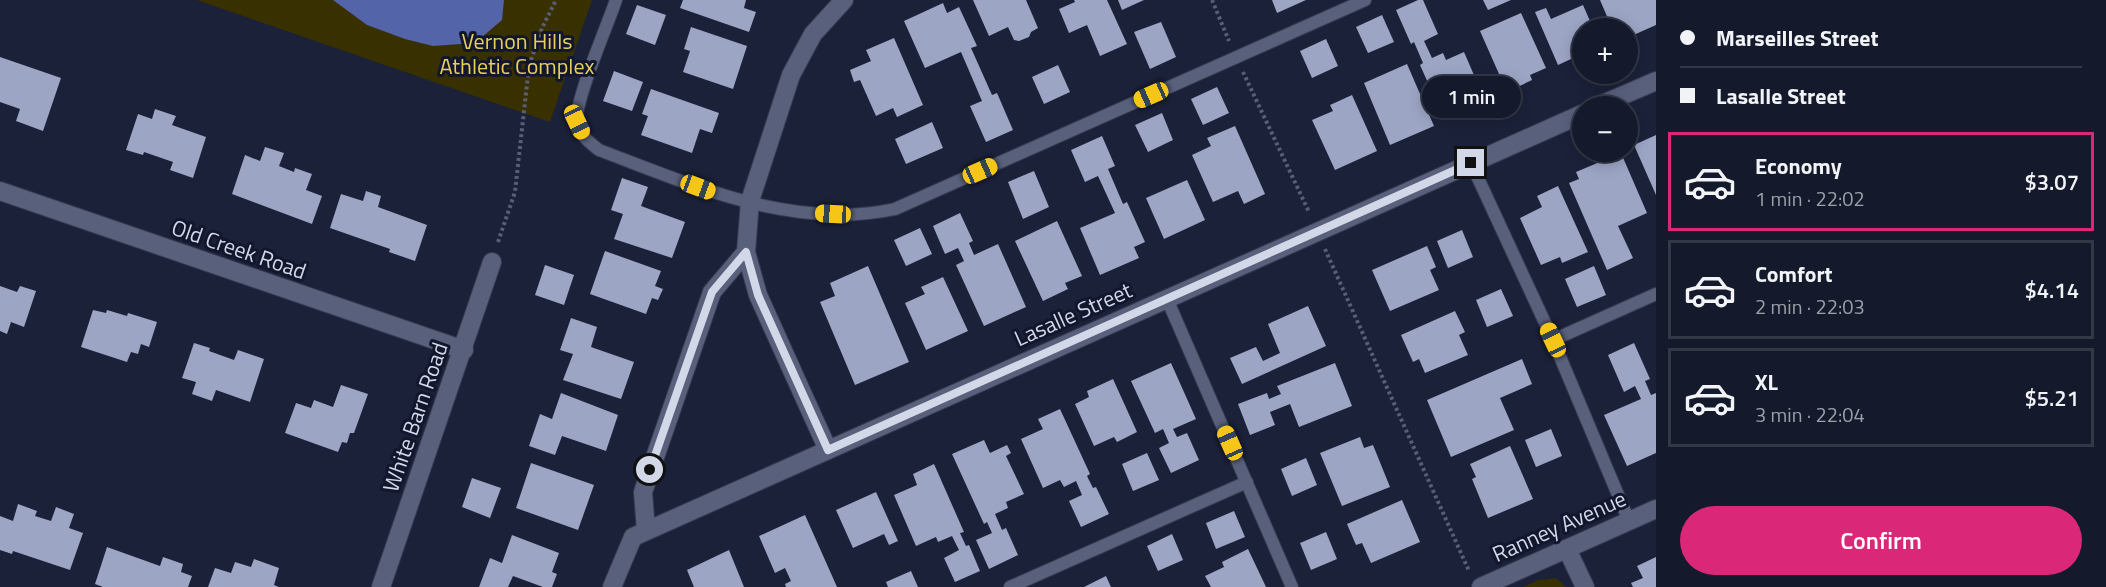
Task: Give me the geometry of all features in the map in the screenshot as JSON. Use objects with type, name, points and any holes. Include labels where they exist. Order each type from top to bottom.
[{"type":"street","points":[[828,450],[758,295],[746,252],[750,201],[791,75],[813,34],[844,0]]},
{"type":"street","points":[[1621,96],[1656,81]]},
{"type":"street","name":"Lasalle Street","points":[[612,587],[633,537],[1572,118]]},
{"type":"street","name":"Old Creek Road","points":[[0,191],[464,350]]},
{"type":"street","points":[[646,531],[643,492],[712,292],[746,252]]},
{"type":"street","name":"White Barn Road","points":[[381,587],[464,350],[492,262]]},
{"type":"street","name":"Ranney Avenue","points":[[1477,582],[1567,549],[1656,509]]},
{"type":"street","points":[[1567,549],[1586,587]]},
{"type":"lane","points":[[616,0],[580,104],[577,122],[584,138],[599,150],[718,195],[750,201],[780,211],[828,214],[871,214],[895,209],[1365,0]]},
{"type":"lane","points":[[1471,163],[1553,340],[1629,521]]},
{"type":"lane","points":[[1553,340],[1656,294]]},
{"type":"lane","points":[[1167,298],[1292,587]]},
{"type":"lane","points":[[1010,587],[1247,482]]},
{"type":"path","points":[[492,262],[515,192],[529,66],[542,28],[556,0]]},
{"type":"path","points":[[1212,0],[1477,582]]},
{"type":"green space","name":"Vernon Hills Athletic Complex","points":[[197,0],[592,0],[550,122]]},
{"type":"green space","points":[[1556,578],[1566,587],[1523,587],[1539,580]]},
{"type":"water","points":[[333,0],[504,0],[502,20],[475,43],[433,46],[405,39],[367,25]]},
{"type":"building","points":[[683,0],[746,0],[744,8],[756,12],[749,32],[680,8]]},
{"type":"building","points":[[973,0],[1026,0],[1038,28],[1031,32],[1029,37],[1019,41],[1014,40],[1008,27],[989,36]]},
{"type":"building","points":[[1074,0],[1107,0],[1127,44],[1100,56],[1087,25],[1069,33],[1059,9],[1075,2]]},
{"type":"building","points":[[1118,0],[1144,0],[1122,10]]},
{"type":"building","points":[[1272,0],[1306,0],[1277,13]]},
{"type":"building","points":[[1423,0],[1438,34],[1424,41],[1432,58],[1443,53],[1446,60],[1464,52],[1483,96],[1442,114],[1420,65],[1423,63],[1414,42],[1411,44],[1396,10]]},
{"type":"building","points":[[1483,0],[1511,0],[1488,10]]},
{"type":"building","points":[[1600,0],[1656,0],[1656,25],[1638,33],[1638,18],[1608,18]]},
{"type":"building","points":[[943,3],[947,13],[959,7],[977,46],[971,48],[992,95],[997,93],[1013,130],[986,142],[970,106],[982,101],[961,52],[925,68],[904,21]]},
{"type":"building","points":[[637,5],[666,15],[655,45],[626,34]]},
{"type":"building","points":[[1583,5],[1589,18],[1572,18],[1572,59],[1558,65],[1535,12],[1546,8],[1551,19]]},
{"type":"building","points":[[1521,13],[1546,68],[1530,75],[1532,80],[1507,92],[1480,31]]},
{"type":"building","points":[[1382,15],[1394,42],[1368,53],[1356,27]]},
{"type":"building","points":[[1161,22],[1176,57],[1150,69],[1134,32]]},
{"type":"building","points":[[691,27],[747,46],[733,89],[683,72],[690,51],[684,49]]},
{"type":"building","points":[[894,38],[923,105],[897,117],[893,108],[876,116],[860,80],[854,82],[850,70],[871,61],[866,50]]},
{"type":"building","points":[[1326,39],[1338,66],[1312,78],[1300,51]]},
{"type":"building","points":[[0,57],[61,78],[43,131],[16,121],[20,109],[0,102]]},
{"type":"building","points":[[1407,64],[1434,126],[1390,145],[1364,83]]},
{"type":"building","points":[[1058,65],[1070,92],[1044,104],[1032,77]]},
{"type":"building","points":[[614,71],[643,82],[632,111],[603,101]]},
{"type":"building","points":[[1217,87],[1229,113],[1203,125],[1191,99]]},
{"type":"building","points":[[651,89],[719,113],[712,133],[700,129],[692,153],[641,135],[648,116],[642,114]]},
{"type":"building","points":[[1352,95],[1377,151],[1335,170],[1312,120],[1333,111],[1330,105]]},
{"type":"building","points":[[155,109],[176,116],[172,125],[206,137],[193,178],[170,170],[173,162],[144,152],[143,155],[126,150],[138,114],[152,119]]},
{"type":"building","points":[[1162,113],[1173,140],[1148,152],[1135,125]]},
{"type":"building","points":[[932,122],[943,148],[906,164],[895,139]]},
{"type":"building","points":[[1235,126],[1265,194],[1244,204],[1238,191],[1213,202],[1192,155],[1211,146],[1207,138]]},
{"type":"building","points":[[1656,135],[1656,195],[1638,154],[1638,143]]},
{"type":"building","points":[[1102,136],[1115,166],[1108,169],[1123,204],[1127,202],[1145,242],[1134,247],[1139,258],[1100,275],[1080,228],[1115,213],[1098,176],[1085,182],[1071,150]]},
{"type":"building","points":[[265,147],[284,153],[279,166],[294,172],[295,168],[312,174],[306,190],[322,196],[312,224],[232,194],[245,155],[260,161]]},
{"type":"building","points":[[1600,162],[1625,162],[1647,213],[1618,226],[1633,258],[1607,270],[1569,183],[1579,179],[1576,172]]},
{"type":"building","points":[[1034,171],[1049,207],[1023,219],[1008,182]]},
{"type":"building","points":[[622,178],[648,187],[641,206],[685,222],[672,258],[614,239],[623,214],[611,210]]},
{"type":"building","points":[[1187,180],[1205,220],[1164,239],[1146,198]]},
{"type":"building","points":[[1558,186],[1588,252],[1562,263],[1560,257],[1541,265],[1520,218],[1542,207],[1537,196]]},
{"type":"building","points":[[366,191],[381,196],[378,207],[427,225],[415,261],[389,252],[390,249],[330,228],[341,194],[363,201]]},
{"type":"building","points":[[960,213],[973,241],[969,243],[974,255],[998,244],[1026,307],[984,326],[956,265],[964,261],[958,248],[945,254],[933,226]]},
{"type":"building","points":[[1057,221],[1082,276],[1065,283],[1068,289],[1043,301],[1015,241]]},
{"type":"building","points":[[920,228],[932,254],[906,266],[894,240]]},
{"type":"building","points":[[1462,230],[1473,257],[1448,268],[1437,241]]},
{"type":"building","points":[[1427,246],[1436,267],[1430,270],[1439,290],[1390,311],[1372,270]]},
{"type":"building","points":[[605,251],[661,271],[655,286],[663,289],[658,300],[652,298],[646,314],[590,294]]},
{"type":"building","points":[[545,265],[574,275],[564,305],[535,295]]},
{"type":"building","points":[[868,266],[909,362],[855,385],[820,302],[835,296],[830,283]]},
{"type":"building","points":[[1594,266],[1606,295],[1577,307],[1565,279]]},
{"type":"building","points":[[943,277],[968,331],[926,350],[905,303],[925,294],[921,287]]},
{"type":"building","points":[[0,286],[17,292],[20,286],[36,291],[24,327],[11,322],[7,334],[0,331]]},
{"type":"building","points":[[1501,289],[1513,316],[1487,327],[1476,300]]},
{"type":"building","points":[[1308,306],[1326,346],[1242,384],[1230,358],[1256,347],[1263,361],[1280,353],[1268,324]]},
{"type":"building","points":[[93,310],[106,313],[107,310],[127,316],[128,313],[157,322],[149,347],[141,344],[138,354],[131,352],[127,362],[81,347]]},
{"type":"building","points":[[1455,311],[1465,332],[1459,335],[1468,355],[1425,373],[1419,359],[1413,362],[1401,335]]},
{"type":"building","points":[[571,318],[597,327],[591,347],[634,362],[621,399],[563,380],[573,354],[560,350]]},
{"type":"building","points":[[194,343],[234,360],[238,350],[264,359],[250,402],[216,390],[212,401],[192,394],[196,382],[182,378]]},
{"type":"building","points":[[1634,343],[1650,379],[1645,381],[1651,395],[1656,393],[1656,453],[1627,466],[1604,415],[1641,399],[1635,386],[1624,392],[1608,355]]},
{"type":"building","points":[[1522,359],[1532,384],[1500,398],[1514,430],[1451,457],[1427,400]]},
{"type":"building","points":[[1171,363],[1196,419],[1173,429],[1177,437],[1187,433],[1199,460],[1171,473],[1159,448],[1169,443],[1163,429],[1155,433],[1131,381]]},
{"type":"building","points":[[1335,363],[1352,406],[1299,427],[1290,404],[1270,412],[1275,425],[1250,435],[1238,404],[1267,393],[1269,399],[1281,394],[1277,386]]},
{"type":"building","points":[[1113,379],[1137,432],[1117,442],[1114,437],[1094,446],[1075,404],[1089,397],[1087,391]]},
{"type":"building","points":[[341,385],[368,394],[354,433],[350,433],[347,443],[342,442],[338,452],[285,433],[296,403],[311,408],[314,400],[333,407]]},
{"type":"building","points":[[561,393],[618,415],[606,451],[562,436],[555,455],[529,446],[540,414],[552,419]]},
{"type":"building","points":[[1060,409],[1090,474],[1087,476],[1093,488],[1096,487],[1109,514],[1081,527],[1069,501],[1082,495],[1076,481],[1064,487],[1060,480],[1043,488],[1021,439],[1043,429],[1038,419]]},
{"type":"building","points":[[1551,429],[1562,456],[1536,467],[1525,440]]},
{"type":"building","points":[[1360,437],[1364,448],[1373,445],[1390,487],[1342,506],[1320,453]]},
{"type":"building","points":[[984,440],[990,453],[1007,445],[1011,453],[1006,456],[1024,494],[1006,502],[1008,508],[995,514],[1002,530],[1006,528],[1018,555],[989,569],[976,540],[992,533],[987,522],[984,524],[952,454]]},
{"type":"building","points":[[1510,446],[1533,499],[1488,518],[1472,479],[1476,477],[1470,464]]},
{"type":"building","points":[[1147,453],[1159,480],[1133,491],[1122,464]]},
{"type":"building","points":[[1306,458],[1317,485],[1292,496],[1281,469]]},
{"type":"building","points":[[531,463],[594,485],[578,530],[516,508]]},
{"type":"building","points":[[934,464],[964,532],[960,533],[966,546],[969,545],[980,571],[955,582],[944,558],[959,550],[952,536],[938,542],[936,537],[916,546],[894,495],[917,485],[913,474]]},
{"type":"building","points":[[472,478],[501,488],[490,518],[462,507]]},
{"type":"building","points":[[876,492],[898,541],[889,545],[884,534],[853,548],[836,510]]},
{"type":"building","points":[[1402,500],[1420,542],[1371,563],[1362,543],[1356,545],[1347,524]]},
{"type":"building","points":[[18,504],[37,511],[35,516],[51,521],[56,507],[74,514],[69,528],[83,533],[70,570],[13,551],[12,554],[0,550],[0,516],[13,521]]},
{"type":"building","points":[[1234,511],[1245,537],[1216,549],[1206,523]]},
{"type":"building","points":[[805,515],[837,587],[786,587],[785,584],[791,581],[785,568],[775,573],[759,536]]},
{"type":"building","points":[[1326,532],[1337,559],[1311,570],[1300,543]]},
{"type":"building","points":[[1172,534],[1183,560],[1158,571],[1147,546]]},
{"type":"building","points":[[512,535],[559,553],[552,572],[557,574],[552,587],[543,587],[513,576],[508,587],[479,587],[490,558],[502,563]]},
{"type":"building","points":[[107,547],[160,566],[163,557],[183,564],[181,572],[192,576],[188,587],[103,587],[95,584]]},
{"type":"building","points":[[1248,549],[1266,587],[1211,587],[1205,576],[1224,567],[1222,562]]},
{"type":"building","points":[[729,550],[744,587],[694,587],[687,570]]},
{"type":"building","points":[[1656,557],[1656,587],[1633,587],[1631,583],[1643,578],[1637,566]]},
{"type":"building","points":[[254,559],[279,568],[274,585],[279,587],[208,587],[215,568],[231,573],[235,562],[251,567]]},
{"type":"building","points":[[911,571],[918,587],[888,587],[886,582]]},
{"type":"building","points":[[1106,576],[1111,587],[1084,587]]},
{"type":"route","points":[[650,470],[712,292],[746,252],[758,295],[828,450],[1471,163]]}]
